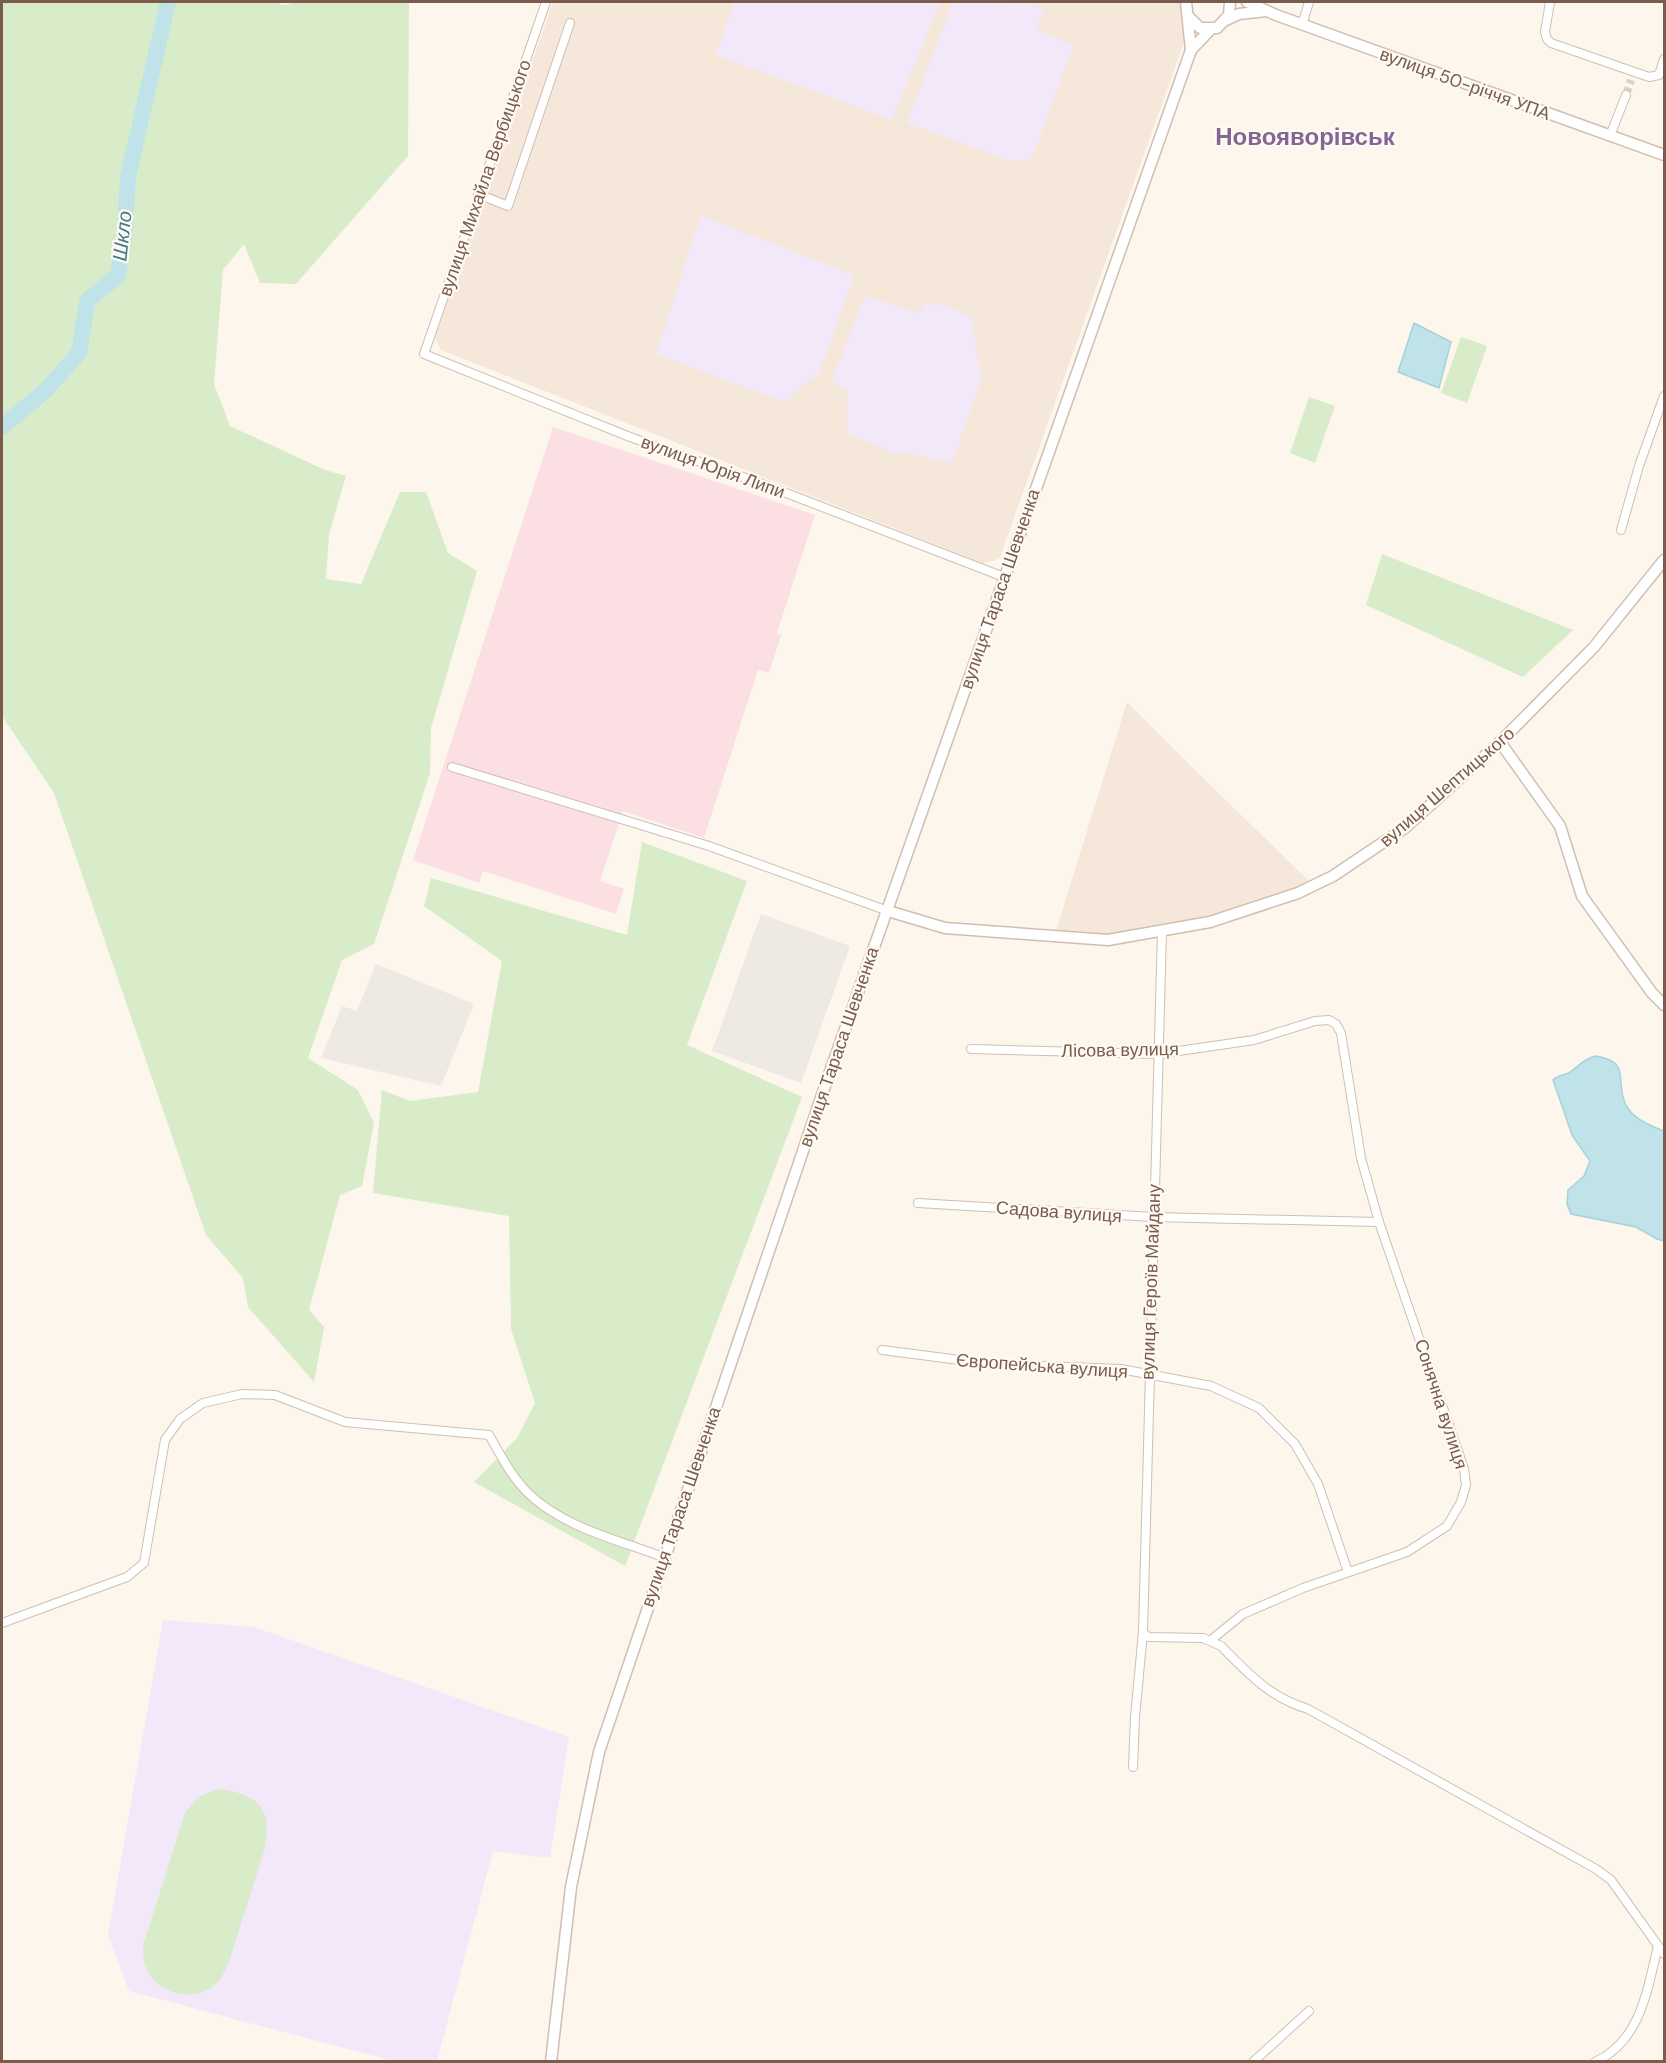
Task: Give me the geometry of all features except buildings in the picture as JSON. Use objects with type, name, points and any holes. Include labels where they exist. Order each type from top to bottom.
[{"type":"street","name":"вулиця Михайла Вербицького","points":[[424,354],[546,2]]},
{"type":"street","name":"вулиця Тараса Шевченка","points":[[1186,2],[1191,50]]},
{"type":"street","points":[[1226,20],[1230,2]]},
{"type":"street","name":"вулиця 50-річчя УПА","points":[[1248,2],[1302,25],[1665,155]]},
{"type":"street","points":[[1302,25],[1309,2]]},
{"type":"street","points":[[1550,2],[1545,32],[1547,39],[1633,77],[1655,78],[1659,75],[1665,59]]},
{"type":"street","name":"вулиця 50-річчя УПА","points":[[1211,29],[1239,14],[1266,11]]},
{"type":"street","points":[[1187,16],[1195,25],[1211,29]]},
{"type":"street","points":[[478,194],[508,206],[570,22]]},
{"type":"street","name":"вулиця Тараса Шевченка","points":[[551,2061],[571,1887],[599,1752],[663,1557],[1004,577],[1191,50],[1211,29]]},
{"type":"street","points":[[1610,136],[1626,95]]},
{"type":"street","name":"вулиця Юрія Липи","points":[[424,354],[630,437],[768,486],[1004,577]]},
{"type":"street","points":[[1621,530],[1639,466],[1665,396]]},
{"type":"street","name":"вулиця Шептицького","points":[[888,911],[945,928],[1108,940],[1210,922],[1257,908],[1333,876],[1406,827],[1500,742],[1594,647],[1665,560]]},
{"type":"street","points":[[1500,742],[1560,826],[1582,896],[1652,993],[1665,1005]]},
{"type":"street","points":[[452,767],[710,846],[888,911]]},
{"type":"street","name":"вулиця Героїв Майдану","points":[[1133,1767],[1143,1632],[1161,931]]},
{"type":"street","name":"Лісова вулиця","points":[[970,1049],[1158,1054],[1254,1040],[1315,1021],[1329,1020],[1336,1024]]},
{"type":"street","name":"Сонячна вулиця","points":[[1211,1640],[1243,1614],[1348,1572],[1407,1552],[1446,1526],[1461,1502],[1466,1485],[1464,1469],[1380,1222],[1361,1158],[1341,1034],[1336,1024]]},
{"type":"street","name":"Садова вулиця","points":[[918,1203],[1153,1217],[1380,1222]]},
{"type":"street","name":"Європейська вулиця","points":[[882,1350],[991,1364],[1121,1369],[1211,1386],[1259,1408],[1295,1444],[1318,1484],[1348,1572]]},
{"type":"street","points":[[2,1623],[127,1577],[144,1563],[165,1440],[180,1419],[203,1403],[242,1394],[275,1395],[345,1422],[489,1435],[516,1480],[542,1506],[579,1525],[663,1557]]},
{"type":"street","points":[[1143,1632],[1148,1637],[1211,1640],[1221,1646],[1270,1692],[1286,1702],[1308,1709],[1596,1869],[1611,1880],[1665,1954]]},
{"type":"street","points":[[1595,2061],[1611,2054],[1624,2041],[1640,2017],[1658,1946]]},
{"type":"street","points":[[1253,2061],[1309,2011]]},
{"type":"shaded area","points":[[553,2],[1188,2],[1192,20],[1000,557],[994,561],[982,563],[441,350],[435,338]]},
{"type":"shaded area","points":[[734,2],[940,2],[892,120],[716,55]]},
{"type":"shaded area","points":[[953,2],[1037,4],[1043,12],[1037,31],[1074,44],[1032,158],[1025,161],[1008,160],[907,123]]},
{"type":"shaded area","points":[[701,216],[854,275],[820,371],[785,402],[656,354]]},
{"type":"shaded area","points":[[865,296],[919,313],[924,304],[945,305],[971,317],[981,379],[952,463],[902,452],[895,454],[847,433],[847,390],[832,381]]},
{"type":"shaded area","points":[[553,427],[815,515],[777,633],[781,635],[769,673],[758,670],[704,838],[623,811],[600,881],[624,889],[616,914],[483,871],[479,883],[413,860]]},
{"type":"shaded area","points":[[1127,702],[1310,882],[1213,918],[1107,935],[1056,931]]},
{"type":"shaded area","points":[[761,914],[850,946],[801,1083],[712,1051]]},
{"type":"shaded area","points":[[376,964],[474,1004],[441,1086],[321,1058],[342,1006],[357,1011]]},
{"type":"shaded area","points":[[163,1620],[254,1627],[569,1737],[550,1858],[493,1851],[437,2061],[393,2061],[129,1991],[108,1935]]},
{"type":"green space","points":[[2,2],[277,2],[282,5],[299,2],[409,2],[408,156],[296,284],[260,283],[244,244],[223,270],[214,384],[230,426],[325,470],[346,476],[329,534],[326,579],[361,584],[400,492],[426,492],[448,553],[477,571],[431,728],[430,773],[374,944],[342,960],[308,1058],[358,1090],[374,1123],[362,1186],[340,1195],[309,1310],[324,1327],[314,1382],[248,1307],[243,1278],[206,1235],[54,793],[2,716]]},
{"type":"green space","points":[[1461,337],[1487,346],[1467,403],[1441,393]]},
{"type":"green space","points":[[1309,397],[1335,406],[1315,463],[1290,453]]},
{"type":"green space","points":[[1382,554],[1573,630],[1523,677],[1366,605]]},
{"type":"green space","points":[[642,842],[747,881],[687,1045],[802,1097],[625,1566],[474,1482],[517,1438],[535,1403],[511,1329],[509,1216],[373,1193],[382,1090],[410,1101],[478,1092],[502,961],[424,906],[431,878],[627,935]]},
{"type":"green space","points":[[218,1789],[240,1793],[254,1800],[263,1810],[267,1823],[263,1852],[229,1962],[221,1977],[213,1986],[204,1991],[195,1994],[176,1993],[158,1984],[151,1977],[144,1962],[143,1946],[185,1813],[198,1797]]},
{"type":"water","points":[[1414,323],[1451,342],[1439,388],[1398,372]]},
{"type":"water","points":[[1595,1056],[1607,1059],[1618,1068],[1623,1097],[1629,1110],[1643,1121],[1664,1131],[1664,1241],[1636,1227],[1571,1214],[1567,1204],[1568,1190],[1584,1176],[1590,1161],[1572,1135],[1553,1080]]},
{"type":"waterway","name":"Шкло","points":[[2,427],[45,391],[79,353],[87,301],[118,275],[125,231],[128,176],[168,2]]},
{"type":"tunnel","points":[[1626,95],[1631,80]]},
{"type":"district","name":"Новояворівськ","points":[[1305,136]]}]
